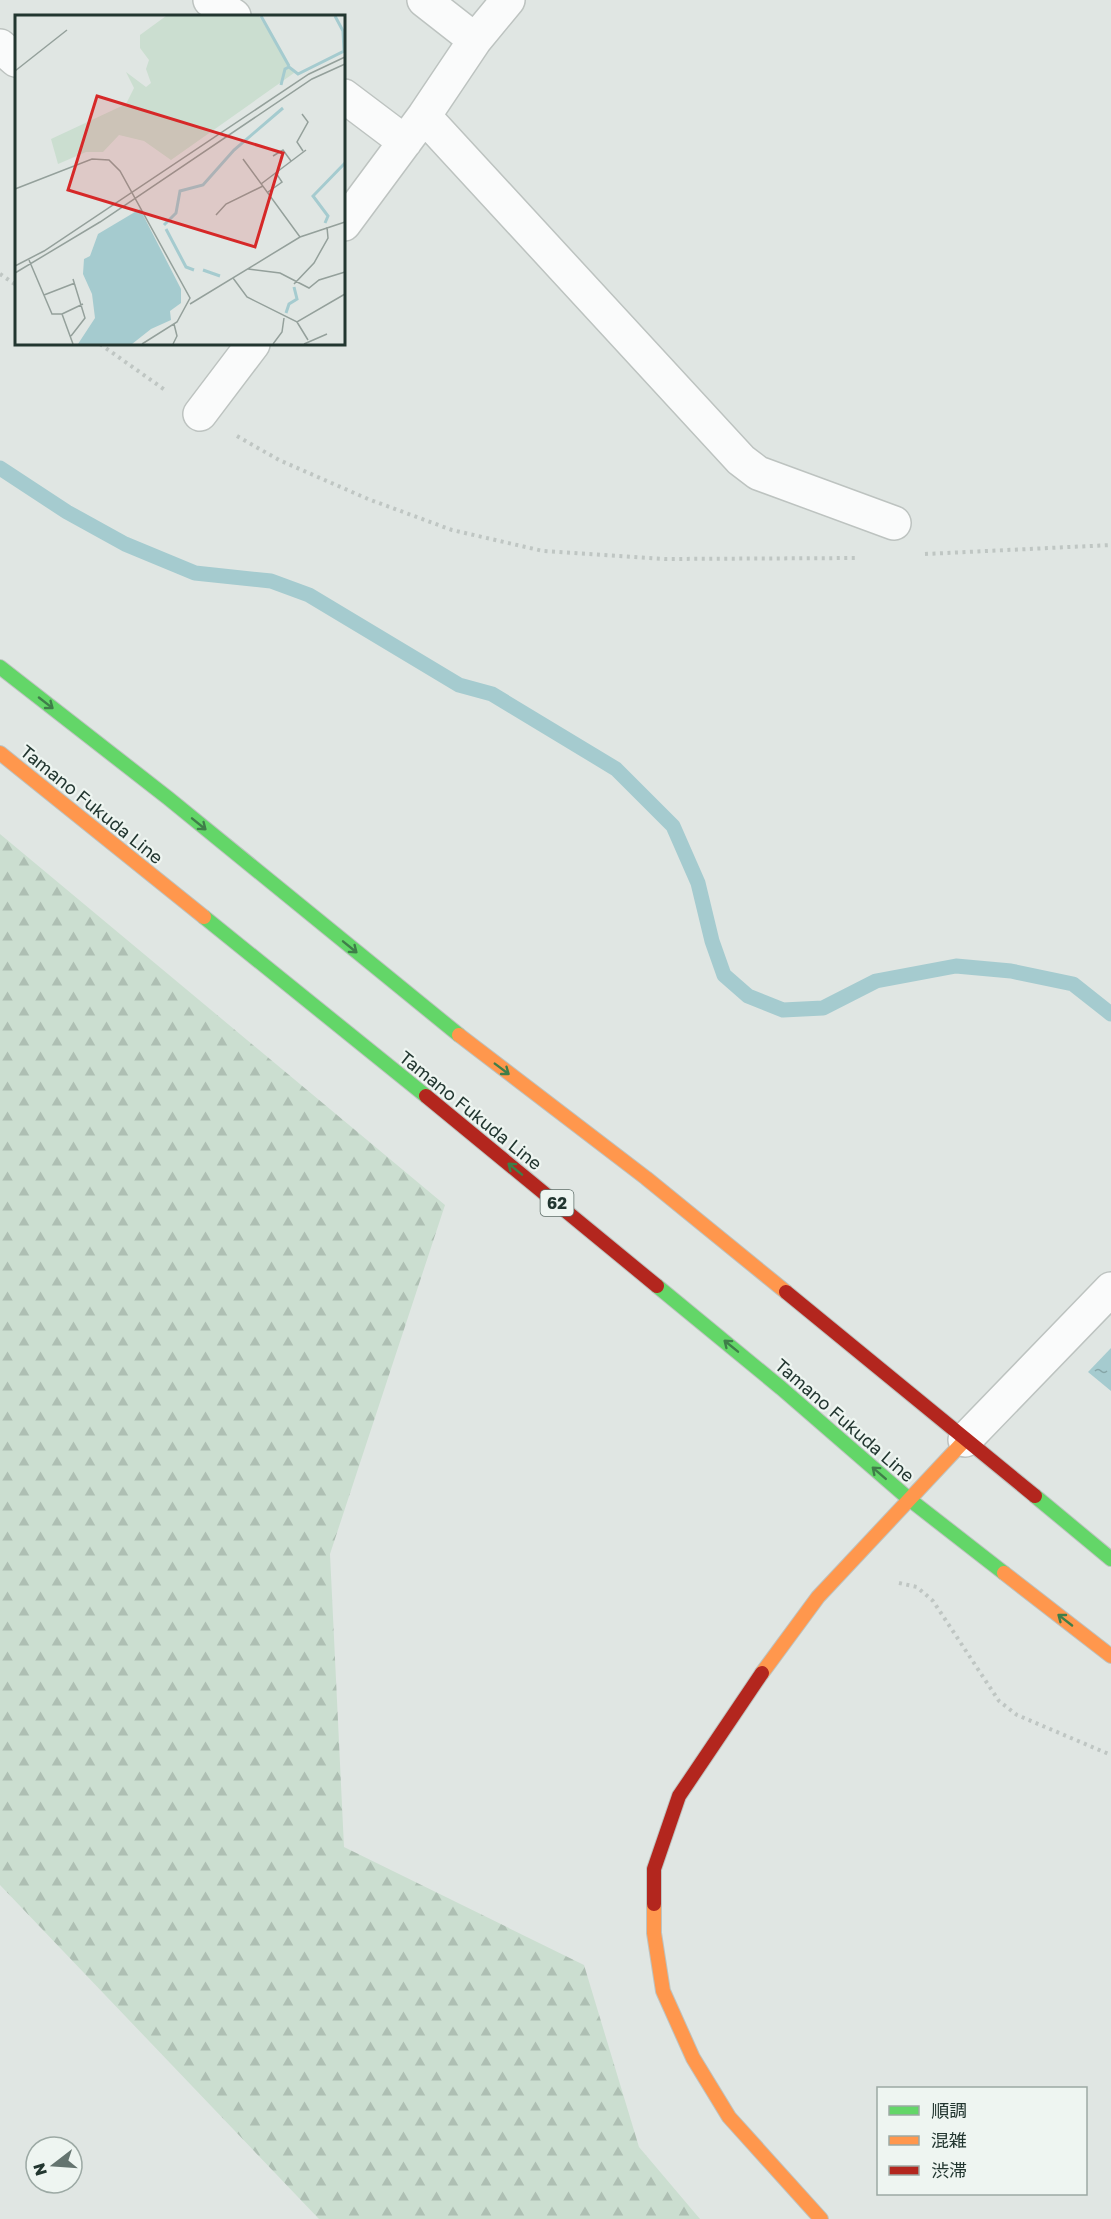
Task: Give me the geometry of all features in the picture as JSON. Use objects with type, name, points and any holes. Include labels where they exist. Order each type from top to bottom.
[{"type":"main road","points":[[0,667],[168,798],[482,1054],[646,1178],[1111,1559]]},
{"type":"main road","name":"Tamano Fukuda Line","points":[[0,753],[444,1110],[781,1388],[909,1499],[1111,1656]]},
{"type":"main road","points":[[820,2219],[729,2117],[693,2058],[663,1991],[654,1933],[654,1869],[679,1796],[735,1711],[818,1597],[965,1440]]},
{"type":"street","points":[[210,0],[234,15]]},
{"type":"street","points":[[237,15],[253,0]]},
{"type":"street","points":[[424,0],[475,40]]},
{"type":"street","points":[[345,223],[424,116],[475,40],[508,0]]},
{"type":"street","points":[[0,46],[15,59]]},
{"type":"street","points":[[345,97],[405,142]]},
{"type":"street","points":[[424,116],[741,460],[758,473],[894,523]]},
{"type":"street","points":[[200,414],[252,345]]},
{"type":"street","points":[[965,1440],[1111,1288]]},
{"type":"path","points":[[0,274],[15,284]]},
{"type":"path","points":[[279,460],[368,500],[452,530],[543,551],[664,559],[860,558]]},
{"type":"path","points":[[920,555],[1111,545]]},
{"type":"path","points":[[899,1583],[917,1587],[933,1601],[999,1701],[1017,1715],[1111,1755]]},
{"type":"green space","points":[[0,834],[445,1205],[330,1554],[344,1847],[584,1965],[639,2147],[700,2219],[319,2219],[0,1885]]},
{"type":"water","points":[[1111,1348],[1111,1391],[1088,1372]]},
{"type":"waterway","points":[[0,468],[67,512],[125,544],[195,573],[271,581],[309,595],[459,685],[492,694],[616,769],[673,826],[698,883],[712,941],[724,975],[748,996],[783,1010],[823,1008],[876,981],[956,966],[1011,971],[1073,984],[1111,1014]]},
{"type":"traffic: fast","points":[[0,667],[168,798],[459,1035]]},
{"type":"traffic: fast","points":[[204,917],[426,1096]]},
{"type":"traffic: fast","points":[[657,1286],[781,1388],[909,1499],[1004,1573]]},
{"type":"traffic: fast","points":[[1035,1496],[1111,1559]]},
{"type":"traffic: slow","points":[[0,753],[204,917]]},
{"type":"traffic: slow","points":[[459,1035],[646,1178],[786,1292]]},
{"type":"traffic: slow","points":[[762,1673],[818,1597],[965,1440]]},
{"type":"traffic: slow","points":[[1004,1573],[1111,1656]]},
{"type":"traffic: slow","points":[[654,1904],[654,1933],[663,1991],[693,2058],[729,2117],[821,2219]]},
{"type":"traffic: jam","points":[[426,1096],[657,1286]]},
{"type":"traffic: jam","points":[[786,1292],[1035,1496]]},
{"type":"traffic: jam","points":[[654,1904],[654,1869],[679,1796],[762,1673]]}]
